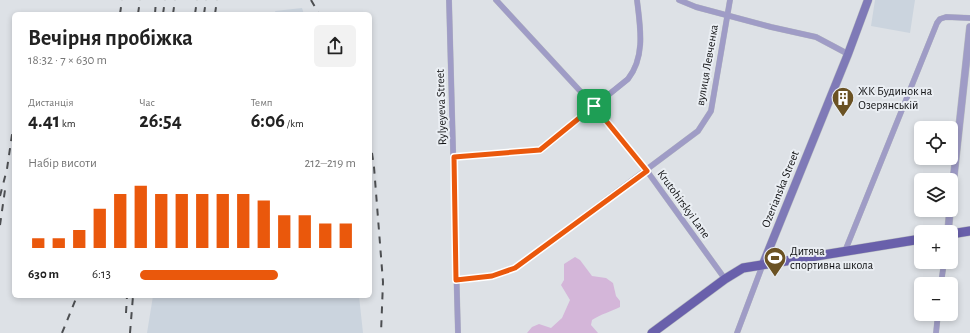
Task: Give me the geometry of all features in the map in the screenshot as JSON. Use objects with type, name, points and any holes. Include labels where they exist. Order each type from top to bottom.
[{"type":"main road","name":"Ozerianska Street","points":[[763,264],[848,54],[868,0]]},
{"type":"main road","points":[[958,233],[970,231]]},
{"type":"main road","points":[[652,333],[725,279],[743,268],[914,240]]},
{"type":"street","name":"Rylyeyeva Street","points":[[449,0],[458,333]]},
{"type":"street","name":"Krutohirskyi Lane","points":[[496,0],[594,106],[647,171],[725,279]]},
{"type":"street","points":[[454,157],[540,150],[628,79],[635,70],[639,58],[640,29],[637,0]]},
{"type":"street","points":[[679,0],[696,7],[771,27],[816,37],[848,54]]},
{"type":"street","name":"вулиця Левченка","points":[[456,280],[492,276],[515,268],[647,171],[698,131],[711,112],[730,0]]},
{"type":"street","points":[[845,251],[937,23],[940,19],[946,17],[970,18]]},
{"type":"street","points":[[954,173],[970,27]]},
{"type":"street","points":[[737,333],[763,264]]},
{"type":"street","points":[[936,333],[937,321]]},
{"type":"shaded area","points":[[875,0],[915,0],[910,33],[871,26]]},
{"type":"shaded area","points":[[302,8],[303,12],[275,12]]},
{"type":"shaded area","points":[[575,257],[580,260],[592,276],[606,278],[613,283],[616,296],[620,301],[620,307],[592,320],[591,325],[598,333],[527,333],[532,327],[539,324],[551,328],[562,318],[570,300],[561,285],[564,280],[564,264]]},
{"type":"shaded area","points":[[153,298],[359,298],[363,333],[147,333]]},
{"type":"railway","points":[[120,12],[122,0]]},
{"type":"railway","points":[[138,12],[140,0]]},
{"type":"railway","points":[[155,12],[156,0]]},
{"type":"railway","points":[[163,12],[165,0]]},
{"type":"railway","points":[[173,12],[175,0]]},
{"type":"railway","points":[[195,12],[197,0]]},
{"type":"railway","points":[[204,12],[206,0]]},
{"type":"railway","points":[[215,12],[217,0]]},
{"type":"railway","points":[[311,0],[318,12]]},
{"type":"railway","points":[[0,196],[7,169],[12,135]]},
{"type":"railway","points":[[372,153],[383,282],[381,333]]},
{"type":"railway","points":[[0,225],[5,190]]},
{"type":"railway","points":[[62,333],[76,298]]},
{"type":"railway","points":[[126,313],[127,298]]},
{"type":"railway","points":[[130,333],[133,298]]},
{"type":"place","name":"ЖК Будинок на Озерянській","points":[[843,118]]},
{"type":"place","name":"Дитяча спортивна школа","points":[[775,278]]},
{"type":"route","points":[[594,106],[647,171],[515,268],[492,276],[456,280],[454,157],[540,150],[594,106]]}]
